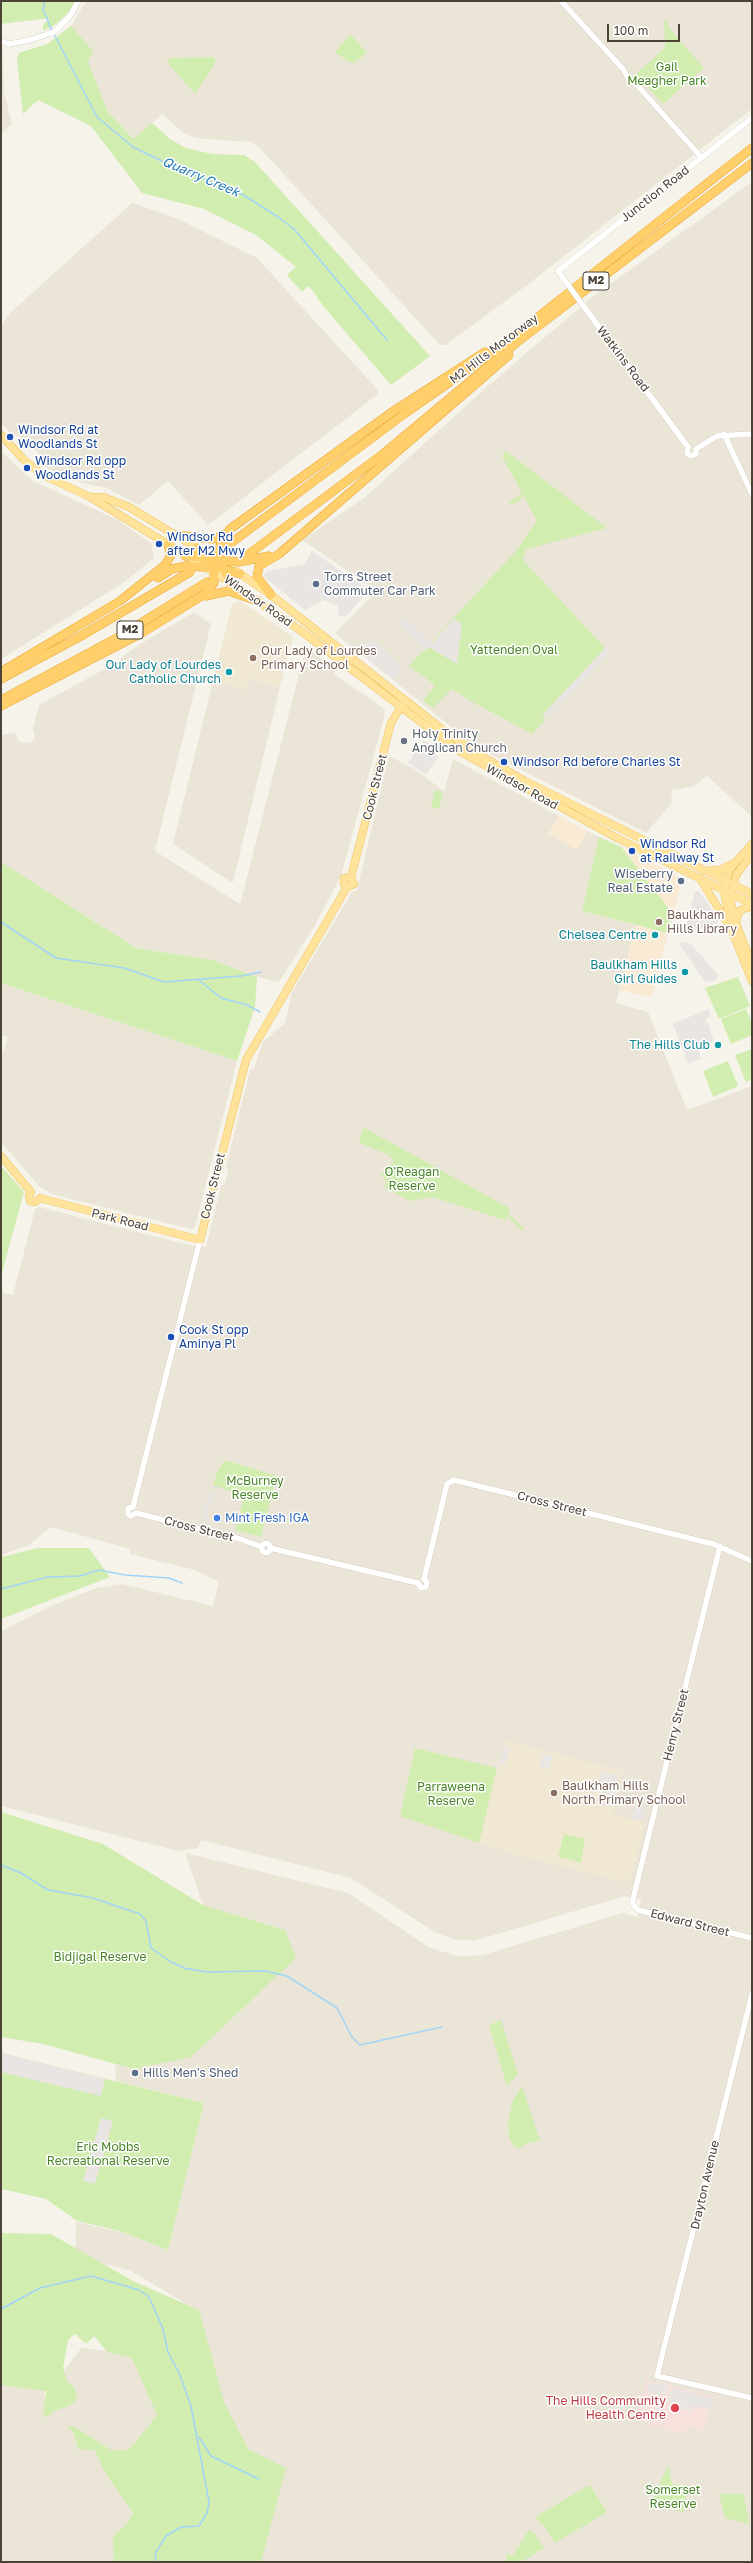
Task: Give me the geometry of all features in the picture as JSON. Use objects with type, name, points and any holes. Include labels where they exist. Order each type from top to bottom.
[{"type":"highway","name":"M2 Hills Motorway","points":[[231,543],[404,414],[472,368],[752,148]]},
{"type":"highway","name":"M2 Hills Motorway","points":[[249,554],[383,454],[477,373],[752,163]]},
{"type":"highway","points":[[176,535],[213,539],[226,534],[352,440],[559,300]]},
{"type":"highway","points":[[271,595],[258,580],[257,569],[294,540],[436,419],[550,316]]},
{"type":"highway","points":[[226,534],[218,551],[220,565],[230,582]]},
{"type":"highway","points":[[1,672],[172,569],[220,565],[260,559],[294,540]]},
{"type":"highway","points":[[120,601],[165,565],[170,555],[168,545]]},
{"type":"highway","points":[[188,605],[210,590],[214,580],[210,566],[196,548]]},
{"type":"highway","points":[[185,556],[210,566]]},
{"type":"highway","points":[[220,565],[240,574]]},
{"type":"highway","name":"M2","points":[[1,679],[81,636],[190,572]]},
{"type":"highway","name":"M2","points":[[1,700],[115,639],[207,582]]},
{"type":"highway","points":[[1,706],[107,652],[210,593],[223,590],[236,592],[258,601]]},
{"type":"main road","name":"Windsor Road","points":[[1,435],[38,472],[90,497],[185,556]]},
{"type":"main road","name":"Windsor Road","points":[[90,497],[103,497],[112,500],[176,535],[220,565]]},
{"type":"main road","name":"Windsor Road","points":[[210,566],[441,739],[494,772],[752,905]]},
{"type":"main road","name":"Windsor Road","points":[[240,574],[271,595],[464,745],[525,781],[700,870],[752,894]]},
{"type":"main road","name":"Cook Street","points":[[200,1240],[246,1060],[260,1033],[347,887],[354,884],[352,877],[391,723],[406,700]]},
{"type":"main road","points":[[732,931],[725,881],[734,863],[752,844]]},
{"type":"main road","points":[[727,892],[739,869],[752,854]]},
{"type":"main road","points":[[700,870],[720,870],[734,863]]},
{"type":"main road","points":[[701,880],[732,931],[752,981]]},
{"type":"main road","points":[[727,892],[736,923],[752,964]]},
{"type":"main road","points":[[736,923],[740,910],[752,905]]},
{"type":"main road","name":"Park Road","points":[[1,1156],[32,1192],[38,1193],[40,1198],[200,1240]]},
{"type":"street","points":[[1,41],[9,44],[48,34],[58,28],[70,16],[78,1]]},
{"type":"street","points":[[561,1],[623,68],[629,80],[638,86],[701,157]]},
{"type":"street","name":"Junction Road","points":[[558,271],[752,118]]},
{"type":"street","name":"Watkins Road","points":[[558,271],[688,448],[687,454],[691,456],[696,454],[696,449],[724,434]]},
{"type":"street","points":[[752,434],[724,434],[752,494]]},
{"type":"street","name":"Cook Street","points":[[136,1513],[131,1516],[128,1514],[128,1508],[133,1507],[200,1240]]},
{"type":"street","name":"Cross Street","points":[[136,1513],[245,1540],[262,1547],[266,1543],[270,1548],[418,1583],[424,1579],[447,1484],[454,1480],[720,1546],[752,1561]]},
{"type":"street","name":"Henry Street","points":[[632,1903],[720,1546]]},
{"type":"street","name":"Edward Street","points":[[632,1903],[638,1910],[752,1938]]},
{"type":"street","name":"Drayton Avenue","points":[[752,1994],[657,2376],[752,2398]]},
{"type":"shaded area","points":[[86,1],[752,1],[752,109],[531,282],[446,345],[440,345],[259,147],[249,141],[245,142],[195,138],[184,133],[162,114],[134,140],[107,110],[71,26]]},
{"type":"shaded area","points":[[1,52],[3,54],[4,92],[12,124],[1,134]]},
{"type":"shaded area","points":[[752,182],[752,817],[707,776],[694,786],[672,790],[671,804],[646,833],[476,747],[335,633],[377,591],[302,540],[364,498],[488,386],[592,297]]},
{"type":"shaded area","points":[[132,203],[176,218],[257,258],[377,389],[378,394],[208,525],[168,481],[139,505],[107,488],[66,479],[34,460],[40,455],[31,444],[10,432],[1,423],[1,326],[10,313]]},
{"type":"shaded area","points":[[1,451],[33,481],[116,519],[151,543],[154,558],[123,583],[1,659]]},
{"type":"shaded area","name":"Torrs Street Commuter Car Park","points":[[312,551],[363,586],[365,595],[345,617],[339,616],[338,606],[323,600],[305,610],[263,576],[268,571],[305,564]]},
{"type":"shaded area","name":"Our Lady of Lourdes Primary School","points":[[240,601],[293,637],[280,687],[248,679],[245,690],[213,681],[232,604]]},
{"type":"shaded area","points":[[194,612],[211,624],[155,851],[240,904],[306,647],[335,669],[334,674],[383,708],[385,714],[341,876],[315,925],[279,982],[257,977],[212,960],[136,948],[1,862],[1,735],[16,733],[18,740],[23,743],[31,742],[35,737],[33,728],[39,705],[112,665],[137,646]]},
{"type":"shaded area","points":[[403,617],[432,643],[454,619],[462,624],[457,664],[429,647],[425,651],[398,624]]},
{"type":"shaded area","points":[[373,640],[403,668],[393,679],[357,650]]},
{"type":"shaded area","points":[[606,648],[610,651],[549,717],[545,714]]},
{"type":"shaded area","points":[[248,679],[280,687],[233,882],[231,882],[173,844],[213,681],[244,689]]},
{"type":"shaded area","points":[[424,740],[437,748],[434,752],[438,757],[426,775],[408,763]]},
{"type":"shaded area","points":[[389,756],[413,768],[444,791],[453,759],[559,816],[549,834],[577,849],[587,831],[599,837],[582,911],[636,925],[616,1003],[648,1012],[687,1110],[752,1086],[752,2562],[214,2562],[228,2477],[199,2311],[129,2270],[75,2257],[76,2222],[125,2233],[168,2250],[204,2103],[116,2081],[115,2064],[134,2069],[285,1930],[203,1905],[185,1853],[348,1893],[430,1948],[458,1956],[483,1955],[623,1913],[638,1917],[641,1900],[625,1896],[474,1941],[454,1939],[436,1933],[351,1878],[201,1840],[198,1848],[179,1851],[1,1806],[1,1631],[51,1606],[97,1588],[122,1584],[213,1606],[219,1582],[195,1570],[130,1554],[130,1549],[51,1527],[29,1545],[1,1555],[1,1292],[13,1295],[35,1209],[39,1207],[189,1245],[206,1247],[221,1186],[225,1184],[228,1170],[226,1167],[250,1070],[254,1068],[263,1042],[285,1023],[292,992],[352,892],[357,890]]},
{"type":"shaded area","points":[[559,816],[587,831],[577,850],[548,834]]},
{"type":"shaded area","points":[[621,847],[683,878],[673,914]]},
{"type":"shaded area","points":[[695,891],[698,891],[708,903],[718,920],[717,923],[684,935]]},
{"type":"shaded area","points":[[636,925],[668,933],[653,994],[649,997],[620,990]]},
{"type":"shaded area","points":[[681,941],[691,944],[719,976],[714,981],[705,982],[680,945]]},
{"type":"shaded area","points":[[1,983],[237,1061],[195,1227],[191,1229],[52,1194],[39,1186],[1,1142],[1,1059],[8,1037],[1,1034]]},
{"type":"shaded area","points":[[708,1009],[711,1017],[706,1018],[714,1042],[698,1048],[701,1059],[688,1063],[673,1024]]},
{"type":"shaded area","points":[[209,1492],[213,1493],[206,1520],[202,1519]]},
{"type":"shaded area","name":"Baulkham Hills North Primary School","points":[[504,1740],[623,1771],[613,1814],[645,1823],[630,1883],[510,1853],[479,1843]]},
{"type":"shaded area","points":[[504,1746],[510,1747],[505,1765],[499,1764]]},
{"type":"shaded area","points":[[543,1754],[553,1756],[549,1769],[540,1767]]},
{"type":"shaded area","points":[[602,1771],[618,1775],[619,1779],[612,1807],[600,1804],[605,1786],[599,1785]]},
{"type":"shaded area","points":[[635,1805],[647,1807],[643,1820],[632,1818]]},
{"type":"shaded area","points":[[1,2053],[105,2079],[101,2096],[1,2072]]},
{"type":"shaded area","points":[[101,2118],[113,2121],[95,2184],[83,2181]]},
{"type":"shaded area","points":[[1,2348],[45,2356],[44,2399],[81,2348],[136,2354],[162,2419],[126,2457],[132,2519],[117,2562],[1,2562]]},
{"type":"shaded area","name":"The Hills Community Health Centre","points":[[646,2380],[713,2396],[704,2431],[687,2427],[685,2434],[648,2426],[648,2422],[636,2419]]},
{"type":"shaded area","points":[[650,2382],[669,2387],[667,2392],[661,2395],[646,2392]]},
{"type":"shaded area","points":[[675,2389],[712,2398],[710,2408],[701,2406],[700,2409],[692,2405],[691,2411],[668,2406],[669,2392]]},
{"type":"green space","points":[[2,1],[76,1],[70,11],[56,24],[43,31],[43,25],[50,18],[1,24]]},
{"type":"green space","name":"Gail Meagher Park","points":[[664,21],[668,21],[668,27],[704,68],[663,104],[636,74],[665,48]]},
{"type":"green space","points":[[71,26],[93,51],[88,62],[107,110],[133,139],[152,123],[170,139],[186,148],[212,154],[244,155],[255,162],[430,356],[391,385],[324,307],[309,286],[302,292],[287,275],[296,267],[256,235],[204,209],[142,193],[91,126],[38,100],[23,114],[17,59],[19,53],[47,44]]},
{"type":"green space","points":[[350,34],[367,53],[354,63],[349,62],[335,52]]},
{"type":"green space","points":[[214,57],[216,62],[195,94],[167,62],[171,58]]},
{"type":"green space","name":"Yattenden Oval","points":[[506,451],[607,528],[526,549],[523,560],[605,648],[543,714],[544,721],[532,734],[469,700],[452,689],[433,708],[423,701],[435,685],[409,666],[515,552],[537,521],[524,496],[512,505],[509,502],[522,493],[502,456]]},
{"type":"green space","points":[[435,790],[443,792],[439,809],[431,807]]},
{"type":"green space","points":[[599,837],[621,847],[673,914],[668,933],[582,911]]},
{"type":"green space","points":[[1,862],[136,948],[212,960],[257,977],[255,1007],[237,1061],[1,983]]},
{"type":"green space","points":[[738,977],[750,1006],[719,1019],[705,988]]},
{"type":"green space","points":[[746,1009],[752,1023],[752,1035],[731,1044],[721,1019]]},
{"type":"green space","points":[[752,1049],[752,1079],[746,1082],[735,1055]]},
{"type":"green space","points":[[728,1061],[738,1086],[713,1097],[703,1071]]},
{"type":"green space","name":"O'Reagan Reserve","points":[[363,1127],[509,1208],[508,1213],[524,1229],[523,1232],[507,1216],[505,1220],[432,1197],[410,1201],[385,1188],[386,1180],[381,1175],[394,1161],[389,1155],[359,1143]]},
{"type":"green space","points":[[1,1166],[24,1192],[1,1276]]},
{"type":"green space","name":"McBurney Reserve","points":[[225,1460],[277,1476],[261,1537],[235,1530],[243,1501],[236,1493],[213,1485],[218,1470]]},
{"type":"green space","points":[[38,1548],[89,1548],[110,1577],[1,1619],[1,1557]]},
{"type":"green space","name":"Parraweena Reserve","points":[[415,1748],[497,1768],[479,1843],[400,1816]]},
{"type":"green space","name":"Bidjigal Reserve","points":[[1,1812],[103,1844],[203,1905],[285,1930],[296,1958],[191,2057],[134,2069],[43,2044],[1,2037]]},
{"type":"green space","points":[[564,1834],[585,1839],[581,1863],[558,1857]]},
{"type":"green space","points":[[501,2020],[518,2074],[507,2086],[489,2025]]},
{"type":"green space","name":"Eric Mobbs Recreational Reserve","points":[[1,2053],[204,2103],[168,2250],[120,2231],[77,2221],[46,2199],[1,2189]]},
{"type":"green space","points":[[522,2086],[540,2141],[528,2143],[519,2148],[514,2147],[509,2137],[508,2124],[513,2100]]},
{"type":"green space","points":[[1,2233],[51,2234],[135,2282],[199,2310],[224,2402],[248,2449],[286,2468],[261,2562],[114,2562],[113,2536],[125,2526],[133,2513],[104,2471],[95,2450],[78,2449],[74,2434],[67,2425],[77,2428],[111,2450],[127,2450],[136,2442],[157,2415],[132,2358],[107,2352],[94,2336],[86,2344],[75,2334],[68,2340],[63,2368],[67,2381],[75,2388],[77,2399],[69,2406],[54,2411],[47,2417],[43,2416],[46,2391],[1,2385]]},
{"type":"green space","name":"Somerset Reserve","points":[[668,2465],[672,2484],[688,2485],[683,2512],[651,2504]]},
{"type":"green space","points":[[590,2485],[607,2512],[555,2543],[545,2527],[536,2519],[538,2515]]},
{"type":"green space","points":[[719,2494],[743,2494],[750,2524],[725,2518]]},
{"type":"green space","points":[[529,2530],[534,2533],[544,2548],[521,2562],[506,2562],[507,2554],[513,2555]]},
{"type":"waterway","name":"Quarry Creek","points":[[45,1],[43,9],[52,31]]},
{"type":"waterway","name":"Quarry Creek","points":[[54,34],[97,117],[133,147],[172,166],[242,194],[294,229],[387,340]]},
{"type":"waterway","points":[[1,922],[56,958],[124,968],[164,982],[241,976],[261,972]]},
{"type":"waterway","points":[[199,980],[221,998],[247,1005],[260,1012]]},
{"type":"waterway","points":[[1,1589],[48,1577],[80,1576],[99,1570],[125,1575],[169,1578],[182,1583]]},
{"type":"waterway","points":[[1,1865],[21,1873],[48,1890],[93,1898],[140,1914],[146,1921],[151,1948],[171,1962],[184,1968],[206,1972],[265,1971],[287,1976],[337,2008],[352,2037],[360,2045],[442,2027]]},
{"type":"waterway","points":[[1,2309],[40,2288],[91,2276],[139,2290],[149,2297],[163,2329],[168,2352],[180,2375],[191,2406],[209,2502],[207,2513],[199,2526],[181,2527],[166,2536],[156,2552],[155,2562]]},
{"type":"waterway","points":[[199,2437],[211,2456],[259,2479]]},
{"type":"place","name":"Windsor Rd at Woodlands St","points":[[10,437]]},
{"type":"place","name":"Windsor Rd opp Woodlands St","points":[[27,468]]},
{"type":"place","name":"Windsor Rd after M2 Mwy","points":[[159,544]]},
{"type":"place","name":"Torrs Street Commuter Car Park","points":[[316,584]]},
{"type":"place","name":"Our Lady of Lourdes Primary School","points":[[253,658]]},
{"type":"place","name":"Our Lady of Lourdes Catholic Church","points":[[229,672]]},
{"type":"place","name":"Holy Trinity Anglican Church","points":[[404,741]]},
{"type":"place","name":"Windsor Rd before Charles St","points":[[504,762]]},
{"type":"place","name":"Windsor Rd at Railway St","points":[[632,851]]},
{"type":"place","name":"Wiseberry Real Estate","points":[[681,881]]},
{"type":"place","name":"Baulkham Hills Library","points":[[659,922]]},
{"type":"place","name":"Chelsea Centre","points":[[655,935]]},
{"type":"place","name":"Baulkham Hills Girl Guides","points":[[685,972]]},
{"type":"place","name":"The Hills Club","points":[[718,1045]]},
{"type":"place","name":"Cook St opp Aminya Pl","points":[[171,1337]]},
{"type":"place","name":"Mint Fresh IGA","points":[[217,1518]]},
{"type":"place","name":"Baulkham Hills North Primary School","points":[[554,1793]]},
{"type":"place","name":"Hills Men's Shed","points":[[135,2073]]},
{"type":"place","name":"The Hills Community Health Centre","points":[[675,2408]]}]
